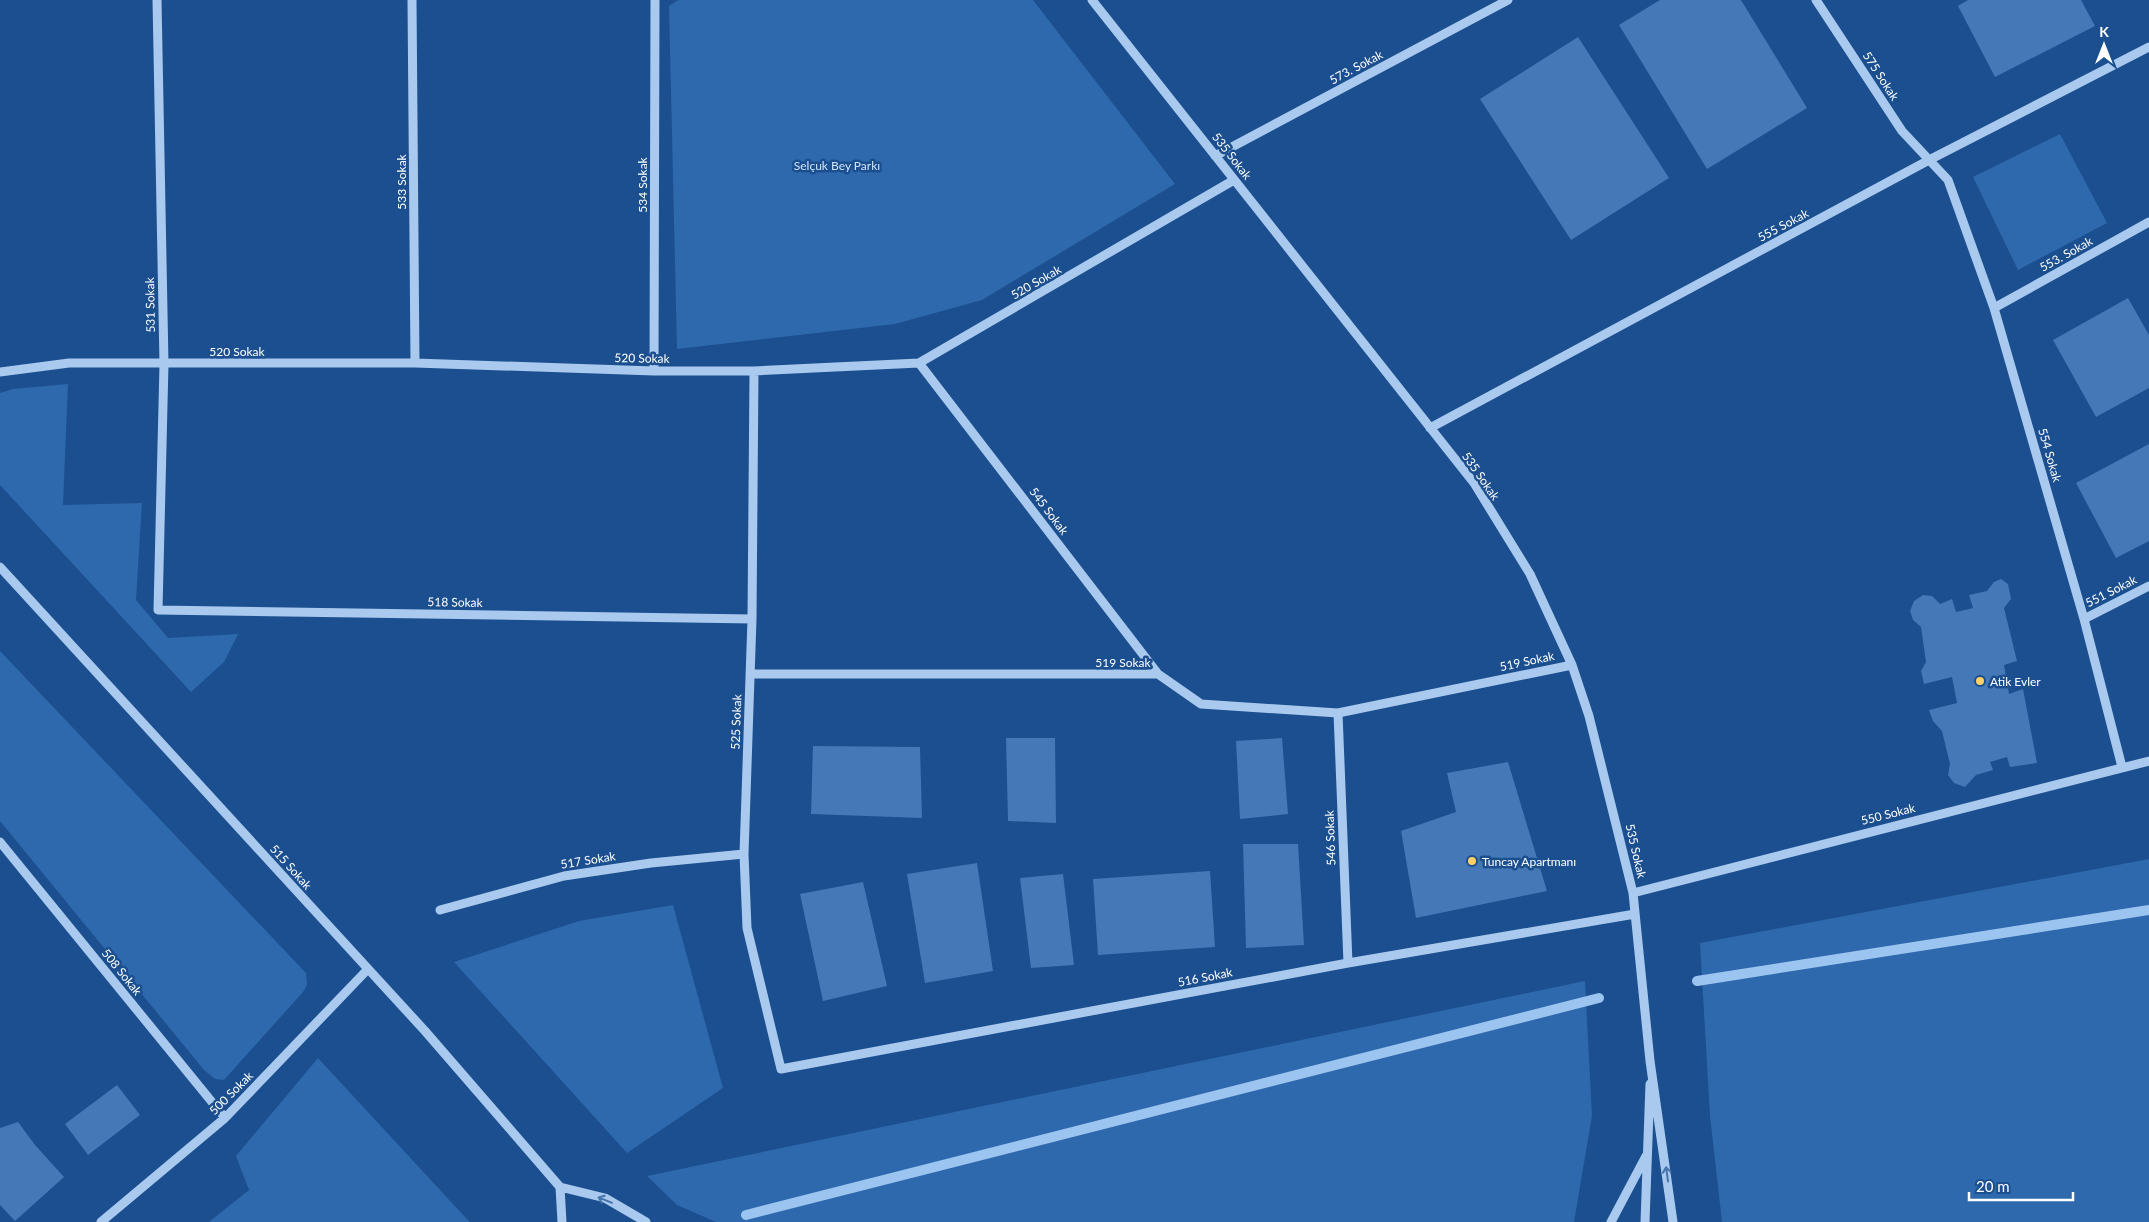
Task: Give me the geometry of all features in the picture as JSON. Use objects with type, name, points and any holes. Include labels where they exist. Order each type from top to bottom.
[{"type":"street","name":"531 Sokak","points":[[157,0],[164,364],[158,610]]},
{"type":"street","name":"533 Sokak","points":[[412,0],[414,363]]},
{"type":"street","name":"534 Sokak","points":[[654,371],[655,0]]},
{"type":"street","name":"535 Sokak","points":[[1092,0],[1474,483],[1530,574],[1572,665],[1590,716],[1633,893],[1650,1061],[1674,1222]]},
{"type":"street","name":"573. Sokak","points":[[1215,156],[1508,0]]},
{"type":"street","name":"575 Sokak","points":[[1816,0],[1902,131],[1931,160]]},
{"type":"street","name":"555 Sokak","points":[[1430,428],[1931,160],[2149,47]]},
{"type":"street","name":"554 Sokak","points":[[1931,160],[1948,180],[1994,308],[2084,619],[2122,767]]},
{"type":"street","name":"520 Sokak","points":[[0,372],[69,363],[414,363],[654,371],[754,371],[919,363],[1234,180]]},
{"type":"street","name":"553. Sokak","points":[[1994,308],[2149,222]]},
{"type":"street","name":"545 Sokak","points":[[919,363],[1158,674]]},
{"type":"street","name":"525 Sokak","points":[[754,371],[752,619],[744,854],[747,928],[781,1069]]},
{"type":"street","name":"515 Sokak","points":[[0,567],[425,1031],[560,1187]]},
{"type":"street","name":"551 Sokak","points":[[2084,619],[2149,586]]},
{"type":"street","name":"518 Sokak","points":[[158,610],[752,619]]},
{"type":"street","name":"519 Sokak","points":[[750,674],[1158,674],[1201,704],[1338,713],[1572,665]]},
{"type":"street","name":"546 Sokak","points":[[1338,713],[1348,962]]},
{"type":"street","name":"550 Sokak","points":[[1633,893],[2149,761]]},
{"type":"street","name":"508 Sokak","points":[[0,842],[225,1118]]},
{"type":"street","name":"517 Sokak","points":[[440,910],[564,876],[651,863],[744,854]]},
{"type":"street","name":"516 Sokak","points":[[781,1069],[1348,962],[1634,914]]},
{"type":"street","name":"500 Sokak","points":[[101,1222],[225,1118],[368,969]]},
{"type":"street","name":"535 Sokak","points":[[1646,1222],[1650,1061]]},
{"type":"street","points":[[1611,1222],[1647,1154]]},
{"type":"street","points":[[562,1222],[560,1187],[604,1198],[646,1222]]},
{"type":"green space","name":"Selçuk Bey Parkı","points":[[678,0],[1033,0],[1175,184],[982,300],[895,324],[677,349],[669,6]]},
{"type":"green space","points":[[2060,134],[2107,223],[2018,270],[1973,177]]},
{"type":"green space","points":[[68,384],[63,505],[142,503],[136,600],[168,638],[238,634],[224,662],[191,692],[0,485],[0,393],[13,389]]},
{"type":"green space","points":[[0,651],[306,973],[307,985],[303,992],[224,1080],[215,1079],[204,1070],[0,821]]},
{"type":"green space","points":[[2149,859],[2149,1222],[1722,1222],[1710,1116],[1700,943]]},
{"type":"green space","points":[[673,905],[723,1088],[627,1153],[454,962],[579,921]]},
{"type":"green space","points":[[1585,981],[1592,1116],[1574,1222],[716,1222],[677,1205],[647,1176]]},
{"type":"green space","points":[[318,1058],[470,1222],[209,1222],[249,1190],[236,1156]]},
{"type":"building","points":[[1660,0],[1741,0],[1807,108],[1707,169],[1619,25]]},
{"type":"building","points":[[1968,0],[2081,0],[2095,26],[1995,77],[1958,6]]},
{"type":"building","points":[[1578,37],[1669,178],[1571,240],[1480,99]]},
{"type":"building","points":[[2128,298],[2149,335],[2149,388],[2096,417],[2053,340]]},
{"type":"building","points":[[2149,444],[2149,541],[2116,558],[2076,483]]},
{"type":"building","name":"Atik Evler","points":[[2001,579],[2008,584],[2011,599],[2004,608],[2017,661],[2004,665],[2009,694],[2023,689],[2037,763],[2010,767],[2007,757],[1990,762],[1993,770],[1976,775],[1965,787],[1954,783],[1948,775],[1950,764],[1942,731],[1933,721],[1929,710],[1957,703],[1952,677],[1924,684],[1921,671],[1926,662],[1921,627],[1913,620],[1910,611],[1914,601],[1923,595],[1932,596],[1940,604],[1952,599],[1956,612],[1973,608],[1969,595],[1987,591],[1994,582]]},
{"type":"building","points":[[1006,738],[1055,738],[1056,823],[1008,821]]},
{"type":"building","points":[[1282,738],[1288,814],[1240,819],[1236,741]]},
{"type":"building","points":[[813,746],[920,747],[922,818],[811,814]]},
{"type":"building","name":"Tuncay Apartmanı","points":[[1508,762],[1547,891],[1416,918],[1401,831],[1456,812],[1447,773]]},
{"type":"building","points":[[1243,844],[1298,844],[1304,945],[1246,948]]},
{"type":"building","points":[[977,863],[993,971],[925,983],[907,874]]},
{"type":"building","points":[[1210,871],[1215,947],[1098,955],[1093,879]]},
{"type":"building","points":[[1063,874],[1074,965],[1031,968],[1020,878]]},
{"type":"building","points":[[863,882],[887,986],[823,1001],[800,894]]},
{"type":"building","points":[[117,1085],[140,1115],[88,1155],[65,1124]]},
{"type":"building","points":[[18,1122],[35,1145],[64,1177],[15,1221],[0,1205],[0,1128]]},
{"type":"waterway","points":[[1697,981],[2149,910]]},
{"type":"waterway","points":[[746,1215],[1599,998]]},
{"type":"place","name":"Atik Evler","points":[[1980,681]]},
{"type":"place","name":"Tuncay Apartmanı","points":[[1472,861]]}]
